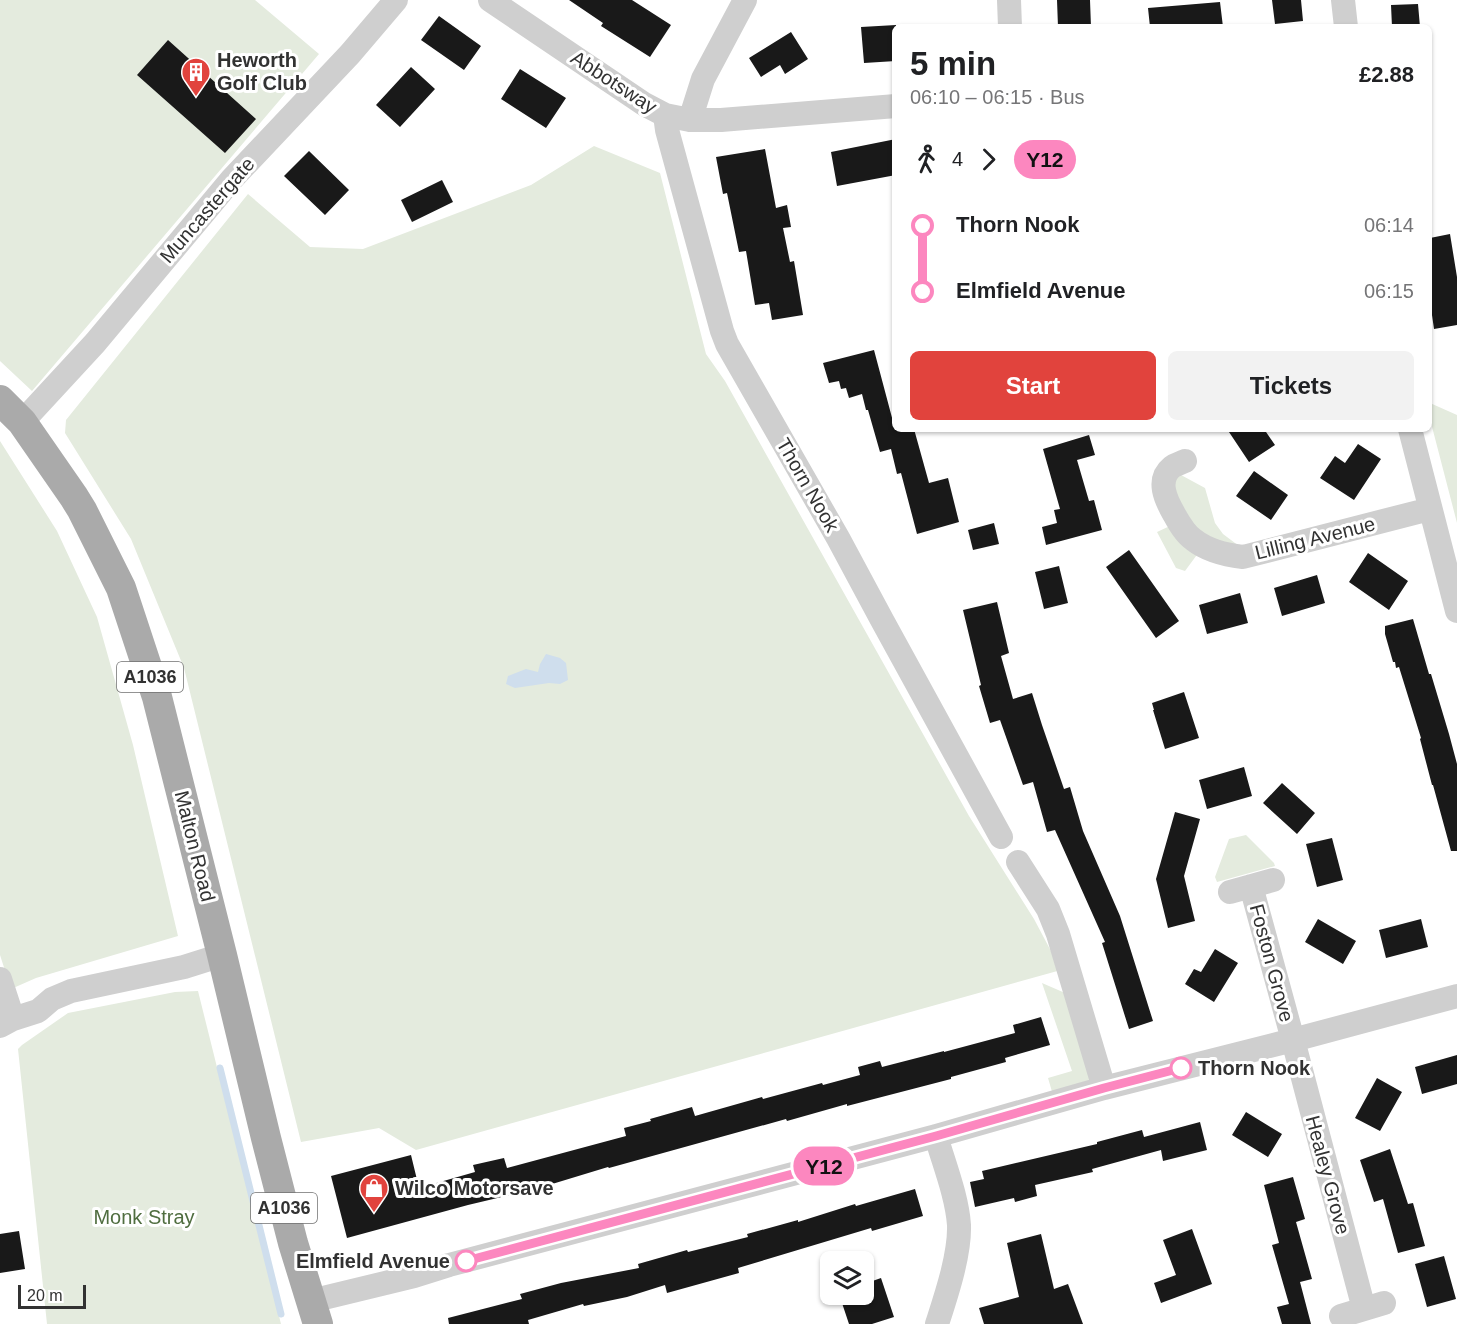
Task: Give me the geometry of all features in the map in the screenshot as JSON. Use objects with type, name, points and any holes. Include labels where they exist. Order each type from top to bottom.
[{"type":"main road","name":"Malton Road","points":[[0,400],[22,422],[82,510],[121,588],[157,697],[297,1258],[315,1313]]},
{"type":"street","name":"Muncastergate","points":[[22,422],[94,343],[232,179],[350,54],[396,0]]},
{"type":"street","name":"Abbotsway","points":[[490,0],[644,104],[665,115],[690,120],[743,118],[892,106]]},
{"type":"street","points":[[690,120],[703,79],[745,0]]},
{"type":"street","points":[[1009,0],[1010,24]]},
{"type":"street","points":[[1343,0],[1346,24]]},
{"type":"street","name":"Thorn Nook","points":[[665,115],[697,243],[727,344],[838,538],[1001,837]]},
{"type":"street","points":[[1411,432],[1457,610]]},
{"type":"street","name":"Lilling Avenue","points":[[1185,461],[1172,467],[1165,477],[1163,488],[1168,504],[1179,523],[1193,540],[1211,550],[1227,555],[1243,557],[1430,509]]},
{"type":"street","points":[[1017,862],[1048,909],[1058,934],[1104,1088]]},
{"type":"street","name":"Foston Grove","points":[[1251,886],[1293,1040]]},
{"type":"street","points":[[0,979],[7,1023],[38,1011],[52,999],[71,991],[184,968],[222,955]]},
{"type":"street","points":[[315,1313],[414,1276],[936,1136],[1104,1088],[1457,996]]},
{"type":"street","name":"Healey Grove","points":[[1293,1040],[1363,1309]]},
{"type":"street","points":[[936,1136],[956,1204],[959,1227],[952,1271],[937,1324]]},
{"type":"green space","points":[[0,0],[255,0],[319,54],[32,391],[0,361]]},
{"type":"green space","points":[[594,146],[660,173],[706,354],[725,381],[969,816],[1034,919],[1061,970],[416,1150],[379,1128],[301,1142],[184,668],[131,539],[65,433],[66,420],[248,194],[310,247],[363,249],[531,185]]},
{"type":"green space","points":[[1432,404],[1457,415],[1457,523],[1432,427]]},
{"type":"green space","points":[[0,441],[57,531],[97,617],[133,745],[178,936],[36,978],[11,989],[0,955]]},
{"type":"green space","points":[[1181,475],[1205,488],[1215,523],[1223,534],[1243,549],[1201,537],[1173,490],[1175,476]]},
{"type":"green space","points":[[1172,525],[1199,552],[1185,571],[1176,568],[1157,532]]},
{"type":"green space","points":[[1246,835],[1275,866],[1217,882],[1215,877],[1229,839]]},
{"type":"green space","points":[[1042,983],[1072,996],[1094,1066],[1088,1082],[1053,1095],[1048,1078],[1072,1071]]},
{"type":"green space","name":"Monk Stray","points":[[198,991],[281,1324],[47,1324],[18,1049],[68,1013],[175,992]]},
{"type":"water","points":[[546,654],[560,658],[566,663],[568,680],[560,684],[549,683],[515,688],[506,684],[508,676],[526,669],[538,672]]},
{"type":"building","points":[[569,0],[632,0],[671,25],[650,57],[601,26],[603,23]]},
{"type":"building","points":[[1057,0],[1090,0],[1091,24],[1058,24]]},
{"type":"building","points":[[1272,0],[1301,0],[1303,21],[1275,24]]},
{"type":"building","points":[[1220,2],[1223,24],[1150,24],[1148,8]]},
{"type":"building","points":[[1418,4],[1420,24],[1392,24],[1391,5]]},
{"type":"building","points":[[439,16],[481,46],[464,70],[421,40]]},
{"type":"building","points":[[892,25],[892,61],[864,63],[861,27]]},
{"type":"building","points":[[791,32],[808,59],[785,74],[780,65],[761,77],[749,58]]},
{"type":"building","name":"Heworth Golf Club","points":[[168,40],[256,119],[225,153],[137,75]]},
{"type":"building","points":[[411,67],[435,89],[400,127],[376,105]]},
{"type":"building","points":[[520,69],[566,98],[546,128],[501,99]]},
{"type":"building","points":[[892,140],[892,176],[837,186],[831,152]]},
{"type":"building","points":[[765,149],[776,208],[787,205],[791,227],[783,228],[790,262],[794,261],[803,315],[772,320],[769,303],[755,305],[746,251],[739,252],[727,193],[723,194],[716,157]]},
{"type":"building","points":[[309,151],[349,190],[325,215],[284,176]]},
{"type":"building","points":[[442,180],[453,202],[412,222],[401,200]]},
{"type":"building","points":[[1450,234],[1457,277],[1457,325],[1434,329],[1432,315],[1432,238]]},
{"type":"building","points":[[874,350],[892,418],[892,432],[915,432],[929,483],[948,478],[959,522],[917,534],[901,473],[897,474],[891,449],[880,452],[862,394],[849,398],[846,388],[841,389],[839,381],[829,383],[823,363]]},
{"type":"building","points":[[1229,432],[1266,432],[1275,445],[1249,462]]},
{"type":"building","points":[[1089,435],[1095,455],[1077,460],[1089,501],[1094,500],[1102,530],[1046,545],[1042,527],[1057,523],[1054,510],[1060,509],[1043,449]]},
{"type":"building","points":[[1358,444],[1381,459],[1354,500],[1320,478],[1335,456],[1345,463]]},
{"type":"building","points":[[1254,471],[1288,495],[1271,520],[1236,496]]},
{"type":"building","points":[[994,523],[999,544],[973,550],[968,530]]},
{"type":"building","points":[[1129,550],[1179,621],[1156,638],[1106,567]]},
{"type":"building","points":[[1368,553],[1408,581],[1389,610],[1349,582]]},
{"type":"building","points":[[1059,566],[1068,603],[1044,609],[1035,572]]},
{"type":"building","points":[[1317,575],[1325,603],[1282,616],[1274,588]]},
{"type":"building","points":[[1240,593],[1248,623],[1207,634],[1199,605]]},
{"type":"building","points":[[997,602],[1009,653],[1001,656],[1013,699],[1032,693],[1064,789],[1070,787],[1083,831],[1120,916],[1153,1021],[1129,1029],[1102,943],[1105,942],[1055,830],[1047,832],[1033,782],[1023,785],[1000,720],[990,723],[979,686],[981,685],[963,610]]},
{"type":"building","points":[[1413,619],[1457,764],[1457,851],[1451,851],[1421,738],[1399,667],[1396,668],[1393,662],[1385,634],[1385,626]]},
{"type":"building","points":[[1184,692],[1199,738],[1165,749],[1152,703]]},
{"type":"building","points":[[1244,767],[1252,796],[1207,809],[1199,780]]},
{"type":"building","points":[[1282,783],[1315,813],[1297,834],[1263,803]]},
{"type":"building","points":[[1175,812],[1200,819],[1184,876],[1195,921],[1168,928],[1156,879]]},
{"type":"building","points":[[1332,838],[1343,880],[1317,887],[1306,844]]},
{"type":"building","points":[[1318,919],[1356,941],[1343,964],[1305,942]]},
{"type":"building","points":[[1421,919],[1428,947],[1386,958],[1379,930]]},
{"type":"building","points":[[1215,949],[1238,963],[1214,1002],[1185,984],[1194,969],[1201,972]]},
{"type":"building","points":[[1041,1017],[1050,1045],[1005,1058],[1006,1062],[951,1077],[951,1079],[787,1121],[786,1119],[539,1188],[347,1238],[331,1176],[411,1155],[419,1188],[475,1172],[473,1165],[504,1158],[507,1168],[626,1136],[624,1128],[692,1107],[695,1116],[762,1097],[763,1099],[860,1075],[858,1067],[880,1061],[882,1067],[1015,1033],[1013,1025]]},
{"type":"building","points":[[1457,1055],[1457,1084],[1422,1094],[1415,1067]]},
{"type":"building","points":[[1377,1078],[1402,1092],[1380,1131],[1355,1118]]},
{"type":"building","points":[[1246,1112],[1282,1134],[1268,1157],[1232,1135]]},
{"type":"building","points":[[1200,1122],[1207,1150],[1163,1161],[1161,1150],[1092,1169],[1093,1172],[1035,1185],[1037,1196],[1015,1202],[1014,1198],[975,1207],[970,1182],[984,1179],[982,1171],[1097,1144],[1097,1142],[1142,1130],[1144,1137]]},
{"type":"building","points":[[1390,1149],[1408,1204],[1413,1203],[1425,1246],[1398,1253],[1383,1199],[1374,1202],[1360,1160]]},
{"type":"building","points":[[1293,1177],[1305,1219],[1296,1222],[1312,1279],[1300,1282],[1311,1324],[1282,1324],[1277,1307],[1289,1304],[1272,1245],[1279,1243],[1264,1185]]},
{"type":"building","points":[[915,1189],[923,1216],[872,1231],[871,1228],[738,1268],[739,1273],[667,1293],[665,1285],[627,1297],[584,1306],[583,1304],[528,1320],[529,1324],[449,1324],[448,1318],[522,1299],[520,1294],[561,1283],[639,1268],[638,1264],[687,1250],[688,1252],[748,1237],[747,1234]]},
{"type":"building","points":[[1192,1229],[1212,1284],[1161,1303],[1154,1283],[1176,1275],[1163,1240]]},
{"type":"building","points":[[19,1231],[25,1269],[0,1273],[0,1234]]},
{"type":"building","points":[[1041,1234],[1054,1289],[1068,1284],[1083,1324],[984,1324],[979,1308],[1019,1297],[1007,1243]]},
{"type":"building","points":[[1444,1256],[1456,1299],[1427,1307],[1415,1264]]},
{"type":"building","points":[[881,1278],[894,1317],[872,1324],[849,1324],[843,1305],[874,1305],[874,1280]]},
{"type":"waterway","points":[[220,1068],[281,1314]]},
{"type":"bus line","name":"Y12","points":[[466,1261],[936,1136],[1181,1068]]},
{"type":"place","name":"Heworth Golf Club","points":[[196,98]]},
{"type":"place","name":"Thorn Nook","points":[[1181,1068]]},
{"type":"place","name":"Wilco Motorsave","points":[[374,1214]]},
{"type":"place","name":"Elmfield Avenue","points":[[466,1261]]}]
